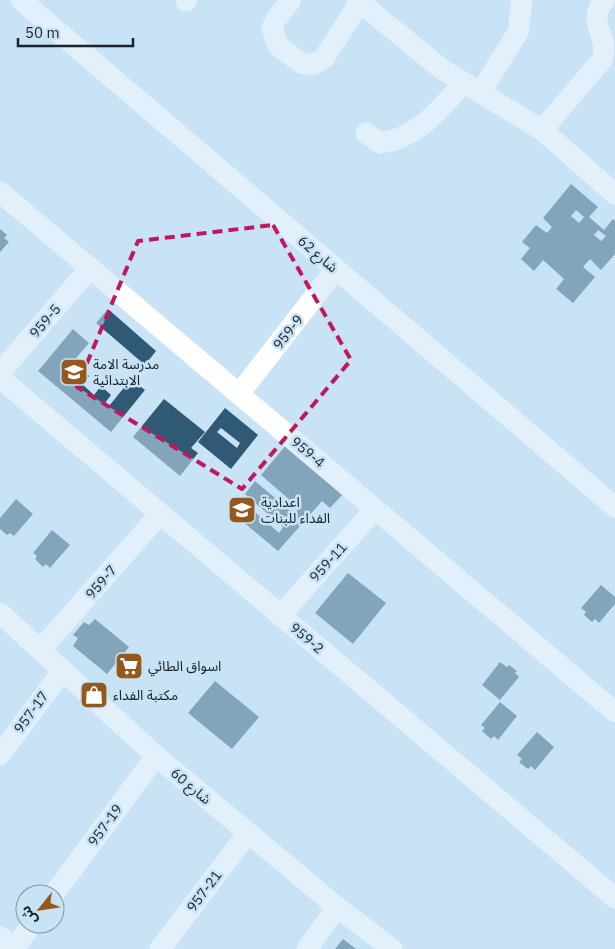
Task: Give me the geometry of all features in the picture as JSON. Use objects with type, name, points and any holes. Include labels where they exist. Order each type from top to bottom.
[{"type":"street","name":"شارع 62","points":[[21,0],[615,507]]},
{"type":"street","points":[[290,0],[272,28],[278,46],[303,64],[314,64],[324,58],[365,3],[443,70],[542,130],[615,194]]},
{"type":"street","points":[[366,133],[380,143],[392,142],[409,134],[472,88],[518,32],[522,0]]},
{"type":"street","points":[[542,130],[602,60],[606,50],[597,25],[598,8],[604,0]]},
{"type":"street","name":"959-4","points":[[0,192],[615,712]]},
{"type":"street","name":"959-5","points":[[0,373],[90,268]]},
{"type":"street","name":"959-9","points":[[239,394],[336,269]]},
{"type":"street","name":"959-2","points":[[0,378],[615,898]]},
{"type":"street","name":"959-11","points":[[280,616],[375,509]]},
{"type":"street","name":"959-7","points":[[41,650],[160,514]]},
{"type":"street","name":"شارع 60","points":[[0,612],[156,756],[337,907],[392,949]]},
{"type":"street","name":"957-17","points":[[0,755],[62,670]]},
{"type":"street","name":"957-19","points":[[61,884],[156,756]]},
{"type":"street","name":"957-21","points":[[160,949],[248,833]]},
{"type":"street","points":[[307,949],[337,907]]},
{"type":"street","points":[[10,945],[22,934]]},
{"type":"highlighted area","points":[[273,225],[351,360],[242,489],[77,387],[138,241]]},
{"type":"building","points":[[571,184],[598,207],[589,217],[604,230],[613,219],[615,221],[615,254],[601,270],[590,259],[583,267],[595,277],[573,303],[556,289],[564,279],[543,260],[534,271],[521,259],[530,248],[522,242],[536,225],[547,233],[552,227],[543,218]],"holes":[[[576,210],[584,217],[579,223],[571,216]],[[598,230],[606,236],[601,241],[594,235]]]},
{"type":"building","points":[[0,229],[7,235],[4,238],[9,242],[0,252]]},
{"type":"building","points":[[108,309],[156,351],[145,365],[96,323]]},
{"type":"building","points":[[73,329],[89,343],[65,371],[70,375],[78,366],[89,376],[82,384],[94,395],[101,386],[111,395],[105,403],[109,406],[131,379],[145,390],[111,432],[38,371]]},
{"type":"building","points":[[164,399],[205,432],[191,448],[198,453],[180,476],[133,437]]},
{"type":"building","points":[[225,408],[258,435],[231,469],[198,442]],"holes":[[[221,428],[240,443],[237,448],[217,432]]]},
{"type":"building","points":[[287,444],[344,493],[330,508],[322,501],[278,551],[230,511],[240,499],[279,533],[283,527],[245,494],[255,481],[294,514],[299,508],[261,475]]},
{"type":"building","points":[[16,499],[33,514],[14,536],[10,533],[7,535],[0,529],[0,518]]},
{"type":"building","points":[[52,530],[70,545],[50,568],[46,564],[43,567],[35,559],[37,556],[33,553]]},
{"type":"building","points":[[348,573],[386,603],[353,644],[315,613]]},
{"type":"building","points":[[601,585],[615,597],[615,604],[599,623],[595,619],[592,622],[584,615],[586,612],[581,608]]},
{"type":"building","points":[[95,619],[129,647],[107,674],[73,646],[78,638],[73,635],[84,622],[89,625]]},
{"type":"building","points":[[500,662],[507,667],[509,665],[517,671],[515,673],[519,677],[500,700],[482,685]]},
{"type":"building","points":[[215,681],[259,717],[232,749],[188,713]]},
{"type":"building","points":[[500,702],[517,716],[498,740],[494,736],[491,739],[482,731],[485,728],[481,725]]},
{"type":"building","points":[[537,732],[554,747],[535,770],[531,766],[528,769],[519,762],[522,759],[517,755]]},
{"type":"building","points":[[343,939],[356,949],[335,949]]},
{"type":"place","name":"مدرسة الامة الابتدائية","points":[[74,372]]},
{"type":"place","name":"اعدادية الفداء للبنات","points":[[242,510]]},
{"type":"place","name":"اسواق الطائي","points":[[129,666]]},
{"type":"place","name":"مكتبة الفداء","points":[[94,695]]}]
